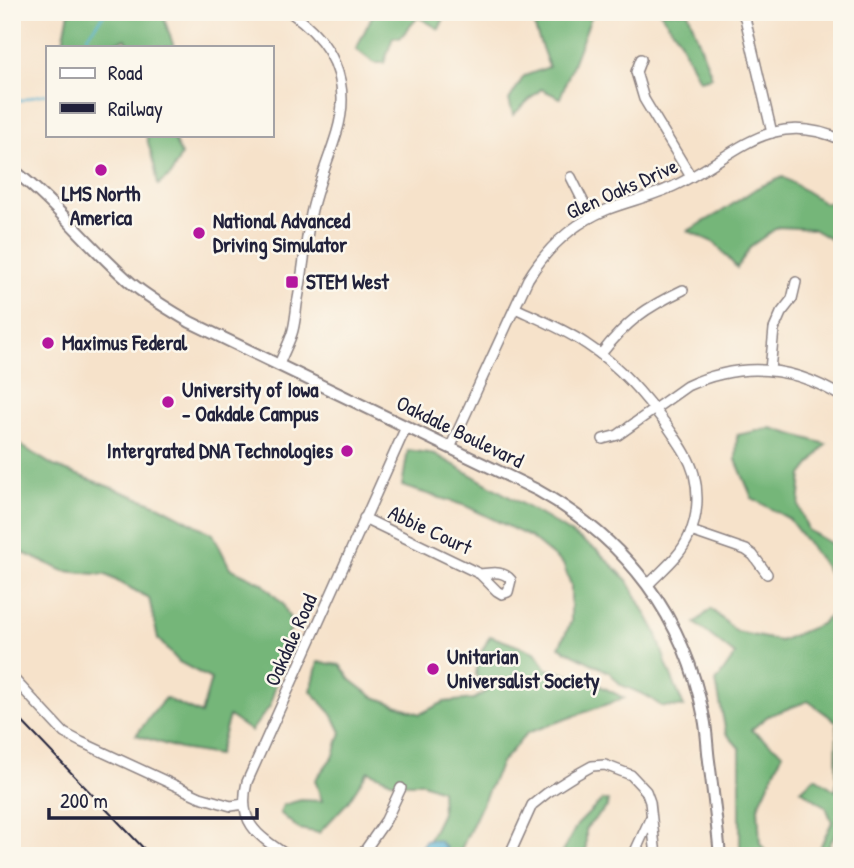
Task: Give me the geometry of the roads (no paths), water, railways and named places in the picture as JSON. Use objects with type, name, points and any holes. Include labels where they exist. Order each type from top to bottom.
[{"type":"main road","name":"Oakdale Boulevard","points":[[12,169],[42,194],[139,289],[190,322],[537,490],[577,514],[611,543],[648,585],[682,642],[696,684],[706,730],[720,856]]},
{"type":"street","points":[[279,365],[293,331],[312,209],[338,130],[342,98],[340,80],[321,39],[290,12]]},
{"type":"street","points":[[741,12],[745,18],[772,132]]},
{"type":"street","points":[[641,59],[636,72],[644,99],[691,177]]},
{"type":"street","name":"Glen Oaks Drive","points":[[450,448],[528,279],[545,254],[566,233],[591,217],[661,192],[749,141],[772,132],[810,131],[842,140]]},
{"type":"street","points":[[571,177],[591,217]]},
{"type":"street","points":[[770,370],[774,329],[792,299],[796,282]]},
{"type":"street","points":[[601,354],[638,314],[683,290]]},
{"type":"street","points":[[515,308],[572,335],[601,354],[632,382],[683,449],[693,472],[697,498],[691,531],[677,557],[648,585]]},
{"type":"street","points":[[603,439],[618,435],[678,392],[712,376],[741,370],[770,370],[806,378],[842,397]]},
{"type":"street","name":"Oakdale Road","points":[[244,803],[247,782],[406,427]]},
{"type":"street","name":"Abbie Court","points":[[364,518],[480,574]]},
{"type":"street","points":[[691,531],[746,550],[767,574]]},
{"type":"street","points":[[12,677],[64,733],[208,801],[231,806],[244,803],[245,813],[254,830],[261,838],[288,856]]},
{"type":"street","points":[[509,856],[532,805],[592,766],[606,765],[631,775],[646,791],[650,802],[656,856]]},
{"type":"street","points":[[361,856],[386,820],[401,788]]},
{"type":"street","points":[[633,856],[650,817]]},
{"type":"water","points":[[425,841],[439,841],[448,854],[422,856],[421,847]]},
{"type":"waterway","points":[[90,46],[87,36],[106,12]]},
{"type":"waterway","points":[[12,103],[46,94]]},
{"type":"railway","points":[[12,711],[151,856]]},
{"type":"place","name":"LMS North America","points":[[101,170]]},
{"type":"place","name":"National Advanced Driving Simulator","points":[[199,233]]},
{"type":"place","name":"STEM West","points":[[292,282]]},
{"type":"place","name":"Maximus Federal","points":[[48,343]]},
{"type":"place","name":"University of Iowa - Oakdale Campus","points":[[168,402]]},
{"type":"place","name":"Intergrated DNA Technologies","points":[[347,451]]},
{"type":"place","name":"Unitarian Universalist Society","points":[[433,669]]}]
